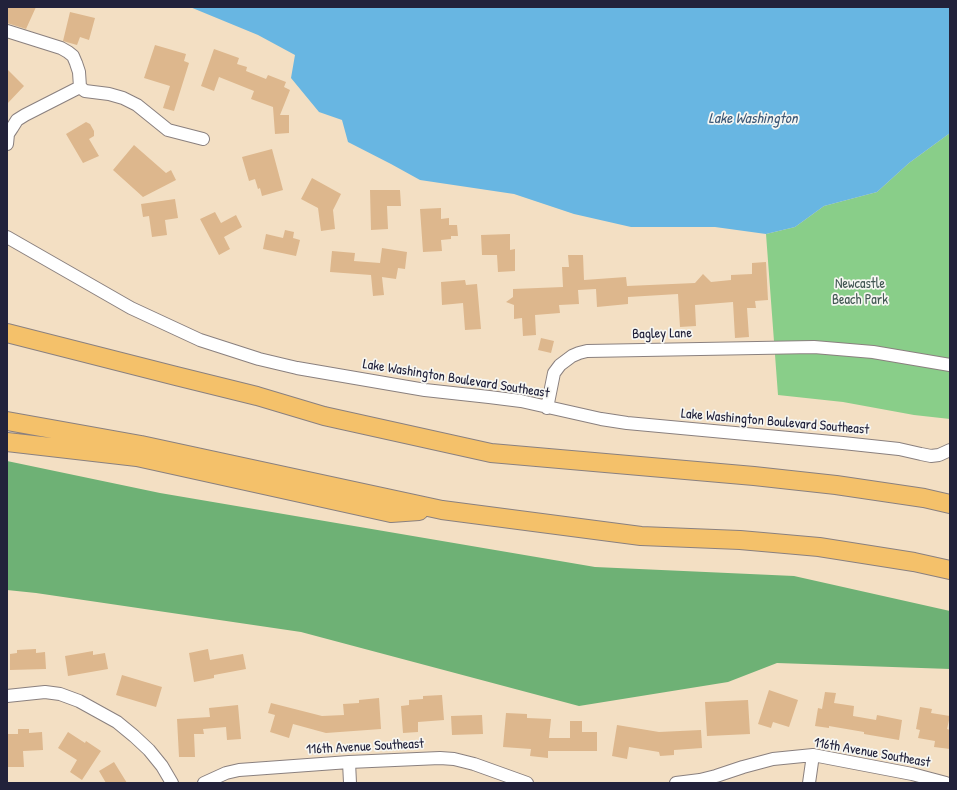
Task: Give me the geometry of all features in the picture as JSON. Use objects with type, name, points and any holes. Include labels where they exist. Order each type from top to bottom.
[{"type":"highway","points":[[7,333],[257,396],[324,416],[491,453],[754,476],[836,485],[924,498],[950,504]]},
{"type":"highway","points":[[7,421],[141,445],[442,510],[641,536],[740,540],[820,547],[914,562],[950,570]]},
{"type":"highway","points":[[7,442],[137,457],[391,513],[442,510]]},
{"type":"street","points":[[7,31],[61,48],[68,52],[73,56],[79,72],[80,87],[85,91],[109,94],[123,98],[137,105],[168,130],[203,139]]},
{"type":"street","points":[[7,144],[8,134],[17,120],[80,87]]},
{"type":"street","name":"Lake Washington Boulevard Southeast","points":[[7,237],[131,308],[200,340],[259,359],[297,368],[426,390],[515,400],[547,408],[627,423],[899,449],[931,456],[939,455],[950,450]]},
{"type":"street","name":"Bagley Lane","points":[[547,408],[554,373],[560,365],[572,356],[579,352],[587,351],[814,347],[874,352],[950,365]]},
{"type":"street","points":[[7,696],[45,692],[60,694],[79,701],[117,722],[134,736],[149,750],[162,766],[172,783]]},
{"type":"street","points":[[810,783],[813,755]]},
{"type":"street","name":"116th Avenue Southeast","points":[[676,783],[700,780],[773,759],[813,755],[912,774],[946,783]]},
{"type":"street","name":"116th Avenue Southeast","points":[[204,783],[226,773],[239,770],[349,762],[440,758],[454,759],[474,764],[527,783]]},
{"type":"street","points":[[349,762],[350,783]]},
{"type":"green space","name":"Newcastle Beach Park","points":[[950,133],[950,419],[914,415],[843,402],[778,395],[766,234],[795,227],[824,206],[877,192],[909,163]]},
{"type":"green space","points":[[7,461],[160,493],[595,567],[794,576],[950,611],[950,669],[777,663],[728,682],[579,706],[301,632],[7,590]]},
{"type":"water","name":"Lake Washington","points":[[190,7],[950,7],[950,133],[909,163],[877,192],[824,206],[795,227],[766,234],[715,227],[631,227],[574,214],[514,194],[420,180],[348,142],[342,120],[319,112],[291,78],[295,55],[258,35]]},
{"type":"building","points":[[7,7],[36,7],[26,29],[7,23]]},
{"type":"building","points":[[70,12],[95,18],[89,40],[80,37],[77,45],[63,41]]},
{"type":"building","points":[[155,45],[186,54],[184,61],[189,63],[174,111],[163,108],[170,86],[144,78]]},
{"type":"building","points":[[214,49],[239,58],[237,64],[247,67],[246,71],[266,79],[268,75],[286,82],[284,87],[290,90],[280,115],[289,115],[289,133],[275,134],[273,107],[251,99],[254,91],[219,77],[214,91],[201,86]]},
{"type":"building","points":[[7,69],[24,86],[7,104]]},
{"type":"building","points":[[86,122],[90,124],[94,131],[94,136],[89,139],[99,156],[83,163],[66,134]]},
{"type":"building","points":[[134,145],[166,173],[171,170],[176,180],[143,197],[113,170]]},
{"type":"building","points":[[272,149],[283,190],[262,196],[255,179],[249,181],[242,157]]},
{"type":"building","points":[[312,178],[341,194],[333,210],[335,229],[321,231],[318,208],[301,199]]},
{"type":"building","points":[[370,190],[400,190],[401,206],[387,206],[388,229],[371,230]]},
{"type":"building","points":[[175,199],[178,218],[165,220],[167,235],[152,237],[149,216],[143,217],[141,204]]},
{"type":"building","points":[[441,208],[441,219],[449,218],[449,225],[457,225],[458,236],[451,236],[451,239],[441,240],[442,251],[423,252],[420,209]]},
{"type":"building","points":[[215,212],[221,223],[236,215],[242,227],[224,237],[230,249],[219,255],[200,219]]},
{"type":"building","points":[[285,230],[294,232],[293,238],[300,240],[296,256],[263,249],[266,234],[283,238]]},
{"type":"building","points":[[510,234],[510,250],[515,249],[515,271],[498,272],[497,255],[482,255],[481,235]]},
{"type":"building","points":[[382,248],[407,252],[405,269],[398,268],[396,279],[382,277],[384,295],[373,296],[371,275],[330,272],[332,251],[355,253],[354,261],[380,263]]},
{"type":"building","points":[[568,255],[583,255],[584,280],[626,277],[627,286],[695,283],[703,274],[711,282],[731,280],[731,275],[752,274],[752,263],[766,262],[768,300],[755,301],[756,308],[747,308],[749,337],[735,338],[733,302],[695,305],[696,326],[680,327],[678,294],[628,297],[628,304],[597,307],[596,289],[578,290],[579,304],[559,305],[560,313],[535,315],[536,335],[523,336],[522,318],[514,319],[514,305],[506,302],[513,297],[513,289],[563,287],[562,267],[569,267]]},
{"type":"building","points":[[465,280],[466,285],[477,284],[481,329],[465,330],[463,303],[442,305],[441,282]]},
{"type":"building","points":[[541,338],[554,341],[551,353],[538,350]]},
{"type":"building","points":[[36,649],[36,653],[45,652],[46,669],[10,670],[10,654],[17,653],[17,650]]},
{"type":"building","points":[[208,649],[210,660],[243,654],[246,669],[214,675],[214,678],[194,682],[189,653]]},
{"type":"building","points":[[93,651],[93,655],[105,653],[108,669],[68,676],[65,656]]},
{"type":"building","points":[[122,675],[162,687],[156,707],[116,695]]},
{"type":"building","points":[[769,690],[798,700],[789,727],[773,722],[771,728],[758,724]]},
{"type":"building","points":[[825,692],[836,693],[834,703],[854,706],[853,716],[876,720],[877,715],[902,720],[899,740],[829,726],[829,728],[815,726],[818,708],[822,709]]},
{"type":"building","points":[[442,695],[444,720],[418,722],[418,732],[403,733],[401,706],[409,705],[409,700],[423,699],[423,696]]},
{"type":"building","points":[[379,698],[381,729],[326,733],[293,724],[289,738],[270,732],[275,715],[268,713],[271,703],[322,716],[344,715],[343,704],[359,703],[359,700]]},
{"type":"building","points":[[748,700],[750,734],[707,736],[705,702]]},
{"type":"building","points":[[238,705],[241,739],[227,740],[226,727],[203,729],[204,734],[194,734],[195,757],[179,757],[177,719],[210,717],[209,708]]},
{"type":"building","points":[[920,707],[932,709],[931,713],[950,716],[947,729],[950,730],[950,749],[934,747],[935,741],[918,738],[920,730],[916,729]]},
{"type":"building","points":[[506,713],[527,714],[527,718],[551,719],[549,738],[570,738],[570,721],[582,721],[582,732],[597,732],[597,751],[548,751],[548,758],[530,756],[531,749],[503,747]]},
{"type":"building","points":[[482,715],[483,734],[452,735],[451,716]]},
{"type":"building","points":[[617,725],[659,732],[701,730],[702,748],[674,750],[674,755],[660,756],[659,752],[629,747],[627,759],[612,756]]},
{"type":"building","points":[[18,729],[29,729],[29,733],[42,732],[43,750],[23,751],[24,767],[7,767],[7,734],[18,734]]},
{"type":"building","points":[[68,732],[101,751],[82,780],[70,772],[77,760],[58,748]]},
{"type":"building","points":[[114,762],[127,783],[106,783],[99,771]]}]
